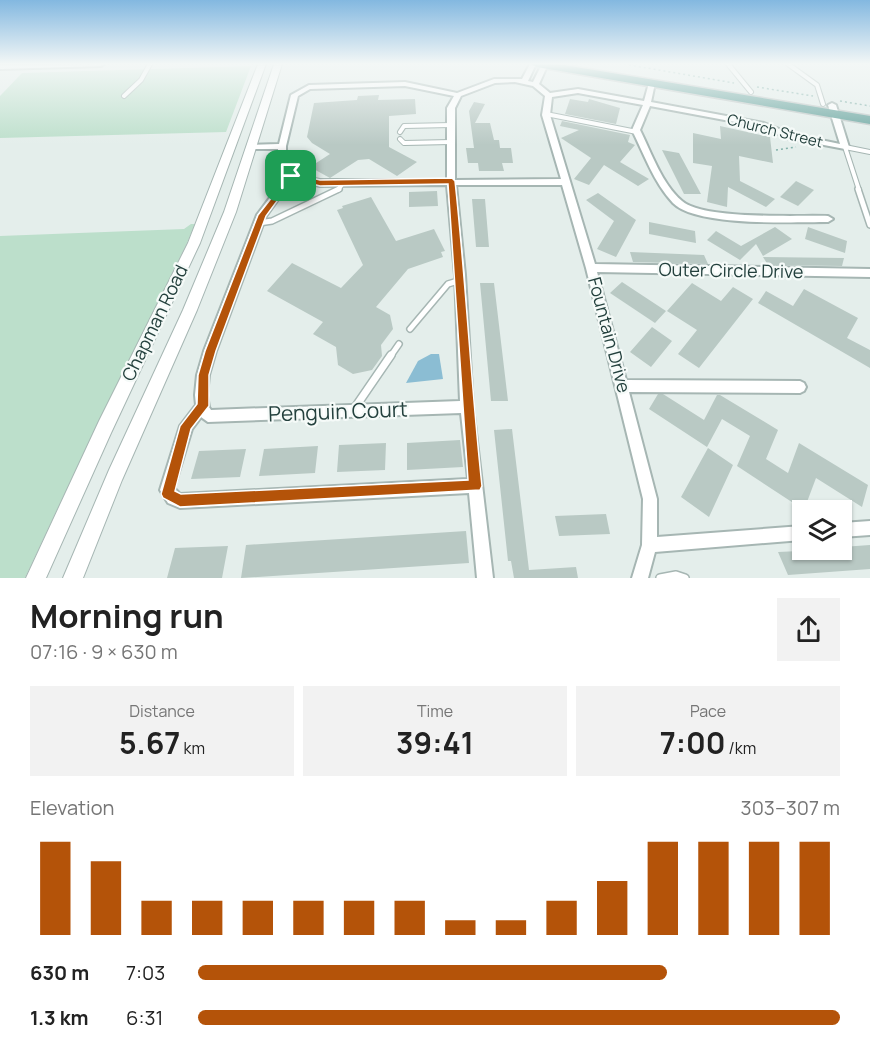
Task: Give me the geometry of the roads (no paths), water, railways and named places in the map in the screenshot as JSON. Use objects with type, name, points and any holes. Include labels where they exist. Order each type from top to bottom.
[{"type":"main road","points":[[709,91],[870,112]]},
{"type":"main road","points":[[745,91],[830,108],[870,120]]},
{"type":"street","name":"Chapman Road","points":[[36,578],[105,427],[194,243],[252,91]]},
{"type":"street","name":"Chapman Road","points":[[74,578],[115,476],[190,310],[230,212],[270,91]]},
{"type":"street","points":[[302,91],[295,95],[282,146],[282,169],[291,176],[320,183],[566,182]]},
{"type":"street","points":[[439,91],[458,95],[468,91]]},
{"type":"street","points":[[543,91],[549,95]]},
{"type":"street","name":"Church Street","points":[[549,95],[572,91]]},
{"type":"street","name":"Church Street","points":[[583,91],[764,125],[790,136],[845,147]]},
{"type":"street","points":[[650,91],[637,132],[664,185],[684,207],[708,214],[828,219]]},
{"type":"street","points":[[458,95],[451,108],[452,181],[467,407],[485,578]]},
{"type":"street","name":"Fountain Drive","points":[[549,95],[546,114],[623,386],[650,499],[649,545],[640,578]]},
{"type":"street","name":"Church Street","points":[[830,108],[845,147]]},
{"type":"street","points":[[252,147],[282,146]]},
{"type":"street","points":[[291,176],[271,201],[259,223],[206,367],[201,394],[206,411],[186,426],[167,490],[173,498],[180,501],[475,486]]},
{"type":"street","name":"Outer Circle Drive","points":[[591,268],[870,273]]},
{"type":"street","points":[[623,386],[800,387]]},
{"type":"street","name":"Penguin Court","points":[[206,411],[353,411],[467,407]]},
{"type":"street","points":[[852,529],[870,528]]},
{"type":"street","points":[[649,545],[792,534]]},
{"type":"lane","points":[[124,96],[129,91]]},
{"type":"lane","points":[[820,91],[830,108]]},
{"type":"lane","points":[[546,114],[637,132]]},
{"type":"lane","points":[[400,132],[404,126],[451,125]]},
{"type":"lane","points":[[400,139],[404,143],[451,142]]},
{"type":"lane","points":[[870,152],[845,147],[870,225]]},
{"type":"lane","points":[[259,223],[272,221],[329,195],[338,190],[343,183]]},
{"type":"lane","points":[[410,329],[448,284],[460,280]]},
{"type":"lane","points":[[353,411],[399,344]]},
{"type":"lane","points":[[660,578],[676,575],[685,578]]},
{"type":"water","points":[[431,354],[439,354],[443,379],[406,383],[418,361]]}]
